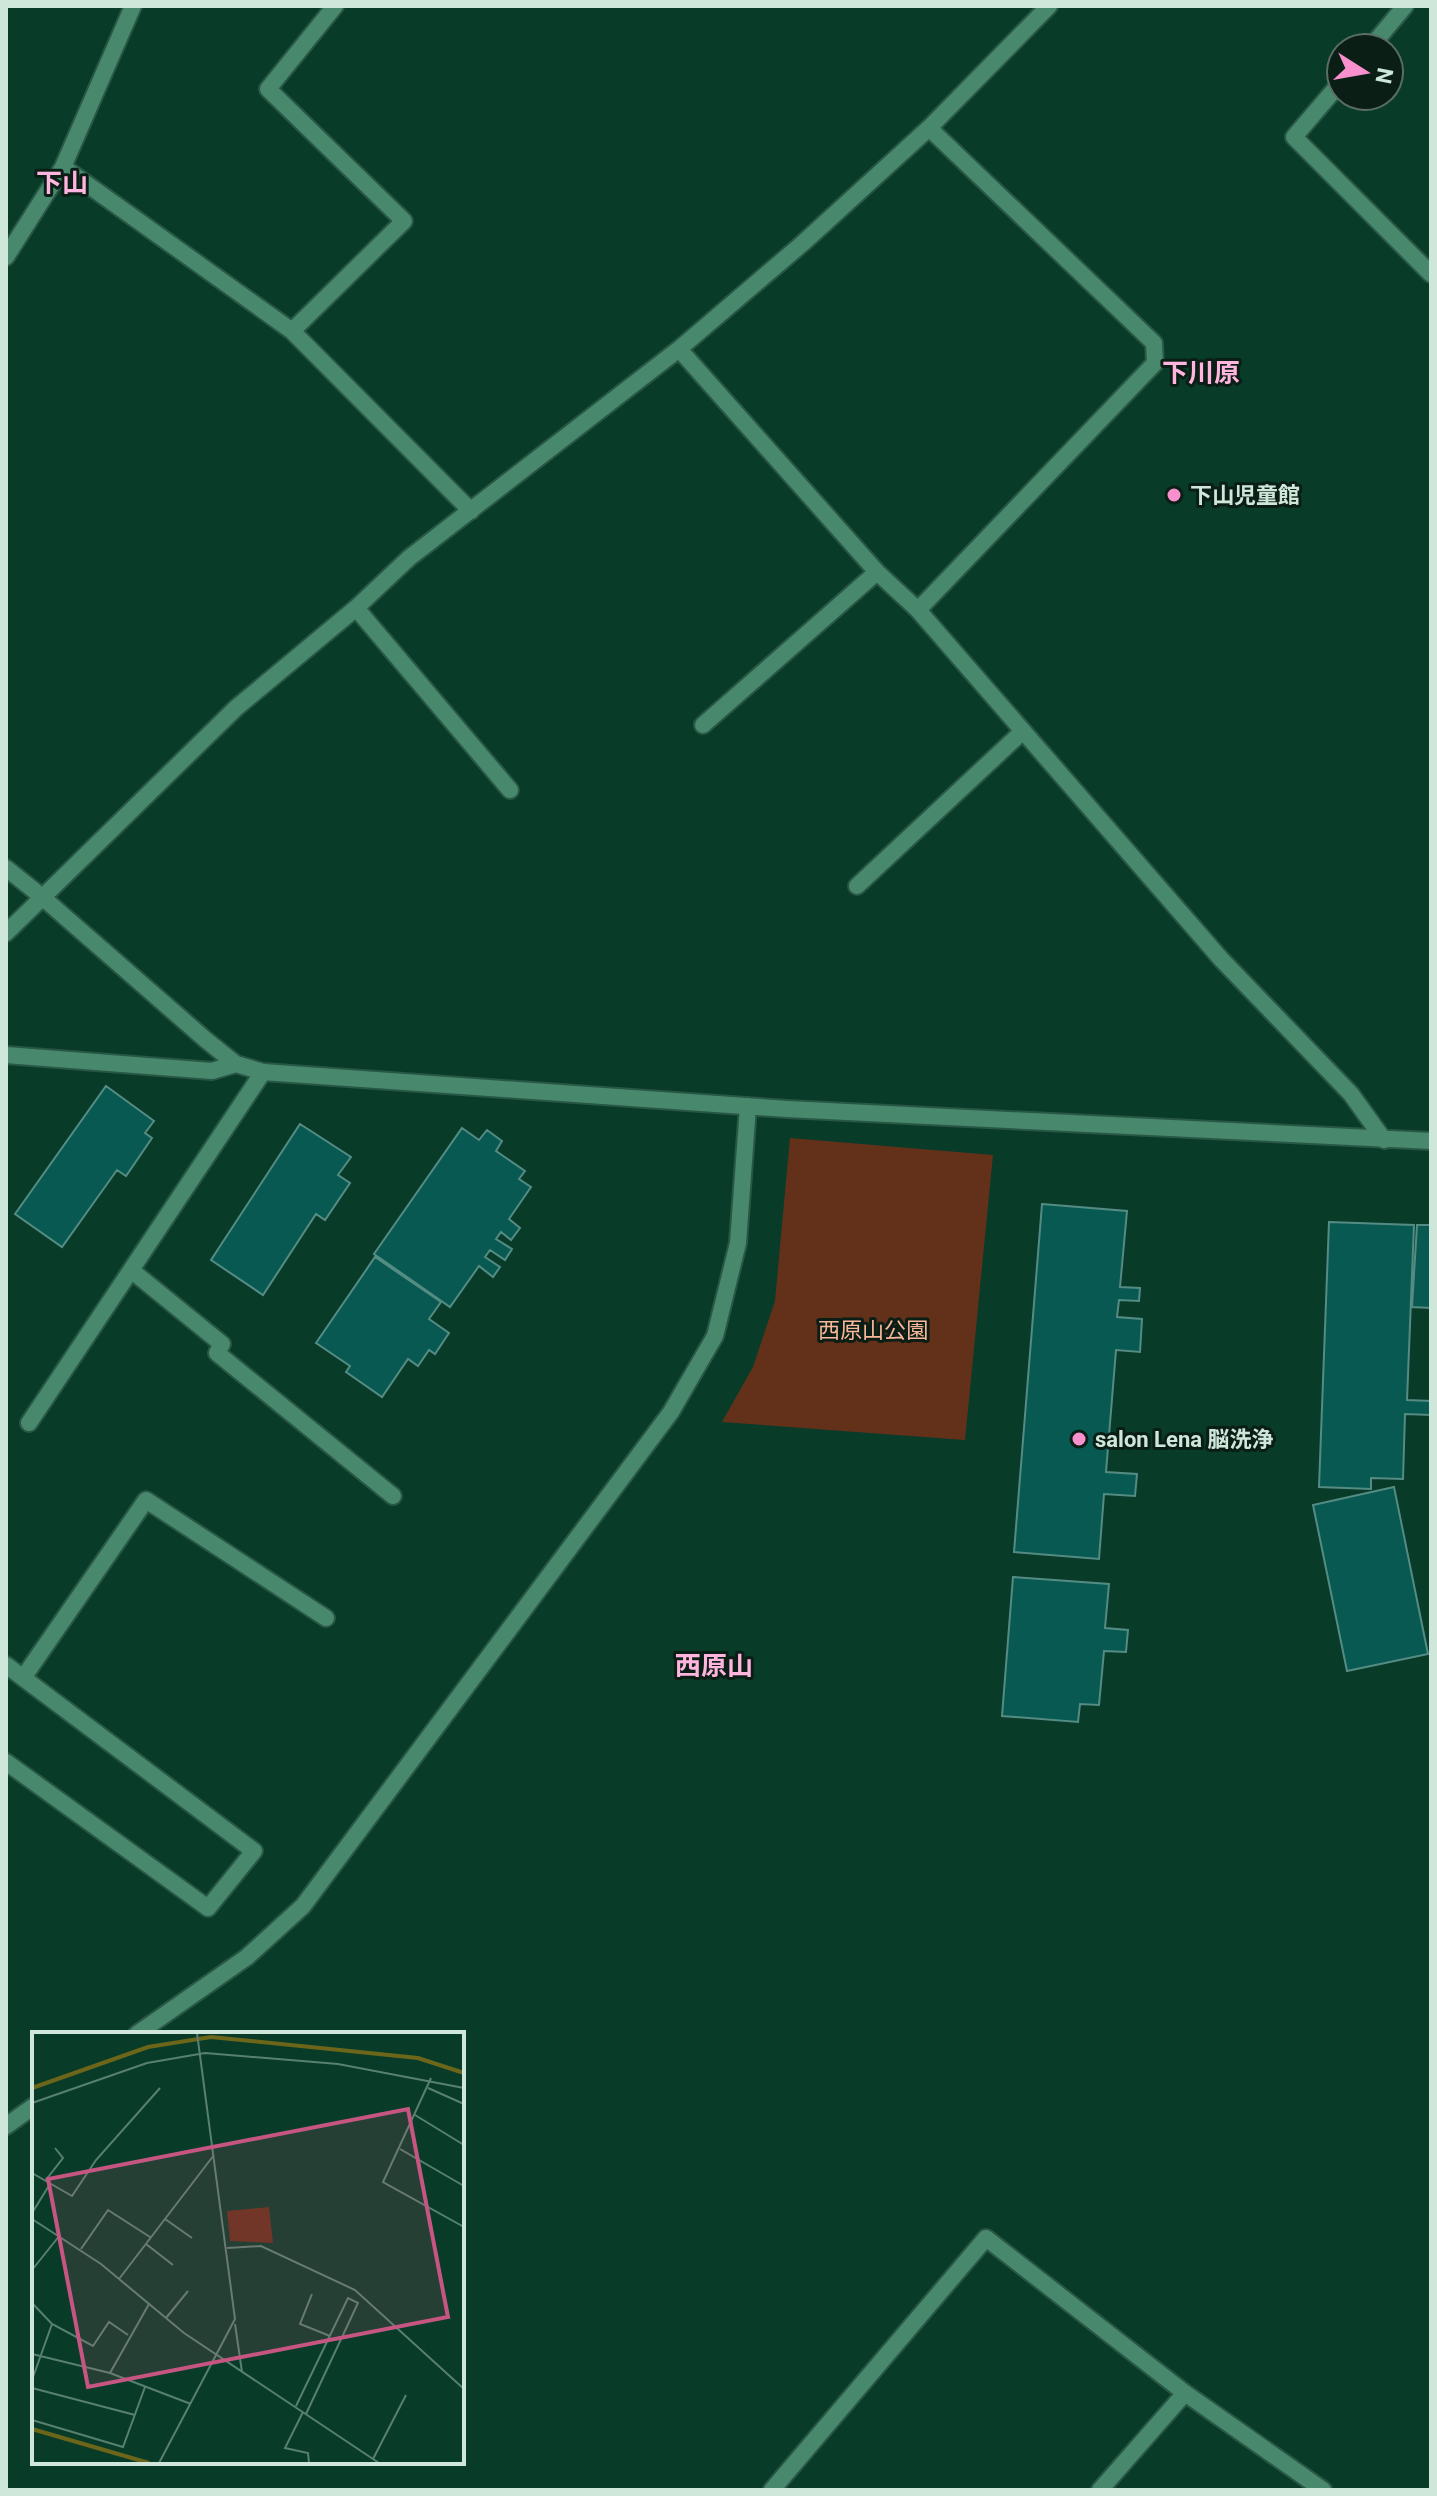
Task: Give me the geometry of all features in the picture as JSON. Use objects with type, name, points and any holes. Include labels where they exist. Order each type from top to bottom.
[{"type":"street","points":[[6,257],[63,167],[133,6]]},
{"type":"street","points":[[292,331],[404,221],[268,89],[335,6]]},
{"type":"street","points":[[6,933],[236,708],[356,608],[409,558],[679,349],[803,243],[929,128],[1048,6]]},
{"type":"street","points":[[1383,32],[1404,6]]},
{"type":"street","points":[[1325,101],[1294,137],[1431,274]]},
{"type":"street","points":[[918,610],[1155,363],[1154,343],[929,128]]},
{"type":"street","points":[[63,167],[292,331],[471,511]]},
{"type":"street","points":[[679,349],[877,572],[918,610],[1221,959],[1351,1094],[1384,1140]]},
{"type":"street","points":[[703,725],[877,572]]},
{"type":"street","points":[[356,608],[510,790]]},
{"type":"street","points":[[857,886],[1023,731]]},
{"type":"street","points":[[6,868],[236,1064],[263,1072],[748,1106],[1431,1141]]},
{"type":"street","points":[[6,1055],[212,1071],[236,1064]]},
{"type":"street","points":[[29,1423],[263,1072]]},
{"type":"street","points":[[140,2032],[247,1957],[303,1906],[671,1412],[715,1336],[738,1243],[748,1106]]},
{"type":"street","points":[[131,1270],[222,1344],[217,1353],[393,1496]]},
{"type":"street","points":[[23,1678],[146,1500],[326,1618]]},
{"type":"street","points":[[6,1665],[254,1851],[208,1908],[6,1762]]},
{"type":"street","points":[[6,2126],[32,2107]]},
{"type":"street","points":[[772,2490],[986,2238],[1185,2393],[1323,2490]]},
{"type":"street","points":[[1100,2490],[1185,2393]]},
{"type":"green space","name":"西原山公園","points":[[790,1138],[993,1155],[965,1440],[722,1422],[753,1367],[775,1301]]},
{"type":"building","points":[[106,1086],[154,1121],[145,1133],[152,1138],[126,1176],[117,1170],[62,1247],[15,1214]]},
{"type":"building","points":[[300,1124],[351,1157],[338,1175],[350,1183],[325,1220],[316,1214],[263,1295],[211,1260]]},
{"type":"building","points":[[462,1128],[479,1140],[487,1130],[502,1141],[496,1151],[525,1171],[519,1179],[531,1187],[509,1219],[520,1228],[511,1240],[501,1232],[496,1239],[512,1249],[505,1260],[490,1250],[485,1257],[500,1267],[493,1277],[479,1266],[450,1307],[374,1254]]},
{"type":"building","points":[[1042,1204],[1127,1211],[1120,1287],[1140,1288],[1139,1301],[1119,1300],[1117,1317],[1142,1319],[1140,1352],[1116,1350],[1106,1472],[1137,1474],[1135,1496],[1104,1494],[1099,1559],[1014,1552]]},
{"type":"building","points":[[1329,1222],[1414,1225],[1407,1400],[1431,1401],[1431,1415],[1405,1414],[1403,1479],[1371,1478],[1371,1489],[1319,1487]]},
{"type":"building","points":[[1417,1225],[1431,1225],[1431,1308],[1412,1307]]},
{"type":"building","points":[[375,1257],[441,1302],[429,1319],[449,1333],[435,1354],[429,1350],[418,1366],[408,1359],[382,1397],[346,1372],[350,1366],[316,1343]]},
{"type":"building","points":[[1394,1487],[1428,1654],[1347,1671],[1313,1505]]},
{"type":"building","points":[[1013,1577],[1109,1584],[1105,1628],[1128,1630],[1126,1652],[1104,1651],[1099,1705],[1080,1704],[1078,1722],[1002,1716]]},
{"type":"place","name":"下山児童館","points":[[1174,495]]},
{"type":"place","name":"salon Lena 脳洗浄","points":[[1079,1439]]},
{"type":"district","name":"下山","points":[[62,183]]},
{"type":"district","name":"下川原","points":[[1201,373]]},
{"type":"district","name":"西原山","points":[[714,1666]]}]
